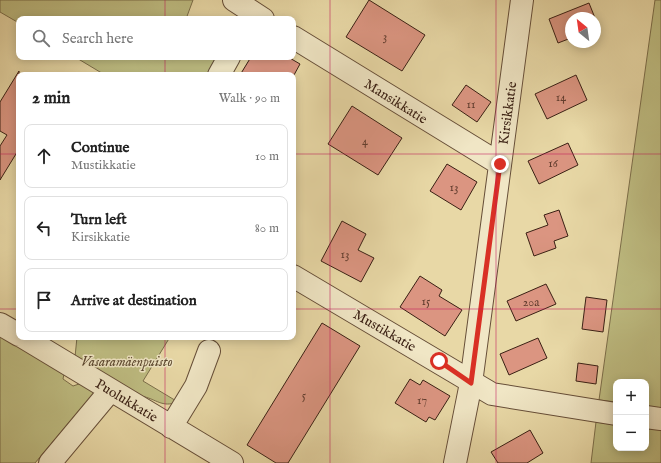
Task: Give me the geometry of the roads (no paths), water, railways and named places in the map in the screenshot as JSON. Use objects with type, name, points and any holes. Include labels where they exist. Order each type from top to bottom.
[{"type":"street","points":[[234,0],[255,16]]},
{"type":"street","name":"Kirsikkatie","points":[[455,463],[471,383],[522,0]]},
{"type":"street","name":"Mansikkatie","points":[[296,39],[500,164]]},
{"type":"street","points":[[221,72],[227,60]]},
{"type":"street","name":"Mustikkatie","points":[[296,278],[439,361],[471,383],[492,394],[613,414]]},
{"type":"street","points":[[0,324],[16,333]]},
{"type":"street","name":"Puolukkatie","points":[[27,340],[78,369],[110,391],[232,463]]},
{"type":"street","points":[[170,427],[196,386],[209,351]]},
{"type":"street","points":[[50,463],[110,391]]},
{"type":"street","points":[[649,417],[661,419]]},
{"type":"park label","name":"Vasaramäenpuisto","points":[[127,361]]}]
